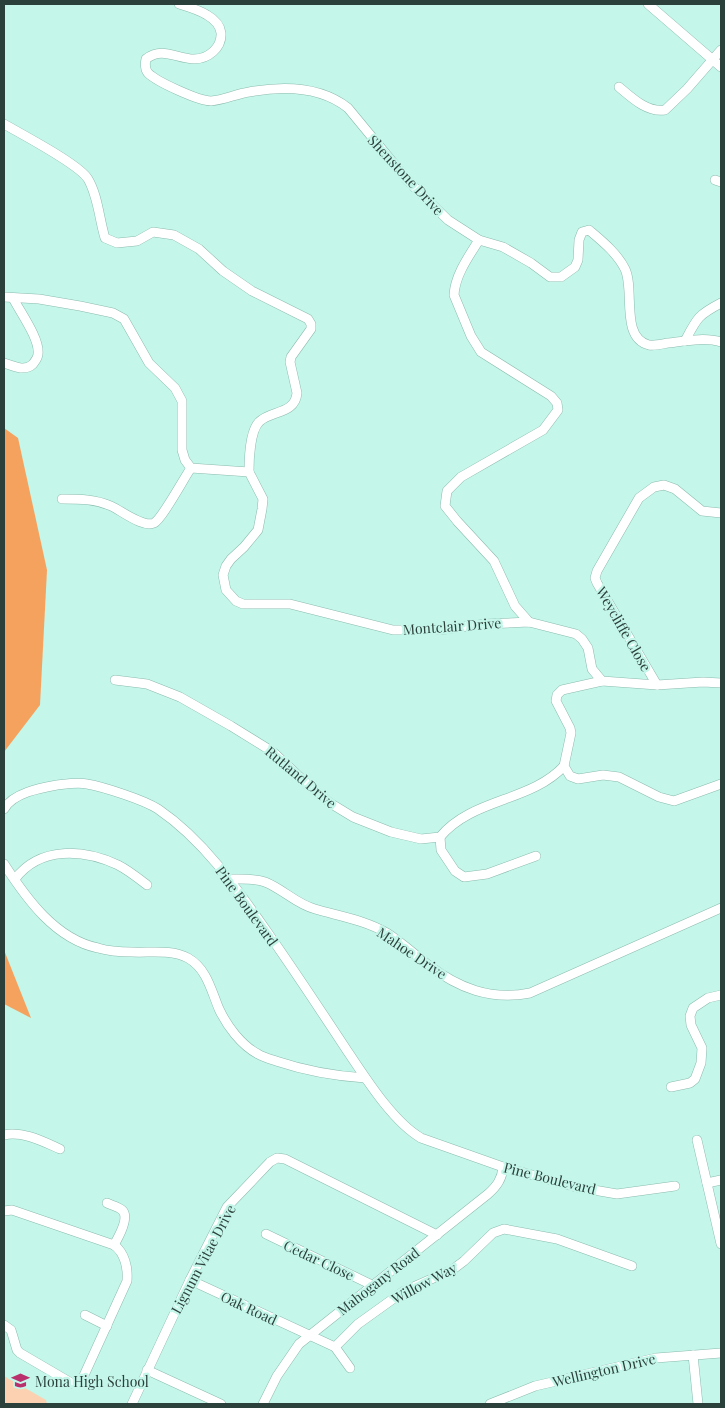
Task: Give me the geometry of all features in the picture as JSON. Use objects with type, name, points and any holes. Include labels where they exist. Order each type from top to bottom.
[{"type":"street","name":"Shenstone Drive","points":[[179,4],[191,6],[218,23],[221,32],[220,42],[215,51],[205,57],[193,59],[170,53],[152,55],[146,59],[145,63],[148,73],[162,82],[192,96],[207,100],[230,97],[247,92],[289,88],[328,95],[340,101],[348,108],[409,182],[448,220],[479,240],[503,247],[531,263],[550,277],[561,277],[575,267],[578,260],[579,240],[582,232],[588,230],[616,255],[626,270],[629,282],[632,328],[635,335],[641,341],[650,345],[685,341],[714,340],[721,342]]},
{"type":"street","points":[[648,4],[721,67]]},
{"type":"street","points":[[619,87],[640,104],[652,109],[665,110],[687,89],[721,50]]},
{"type":"street","points":[[4,124],[75,166],[87,177],[95,195],[105,238],[117,243],[137,241],[153,232],[174,235],[199,249],[223,271],[252,291],[308,319],[311,329],[290,362],[297,398],[287,410],[264,418],[256,426],[249,454],[249,472],[191,468],[185,460],[182,450],[182,401],[174,388],[150,363],[124,319],[80,306],[38,298],[8,298]]},
{"type":"street","points":[[479,240],[464,265],[454,288],[457,305],[471,336],[481,352],[551,396],[557,403],[558,410],[543,430],[461,477],[447,491],[445,506],[456,521],[494,561],[515,606],[529,622]]},
{"type":"street","points":[[4,363],[15,367],[30,367],[37,360],[38,354],[35,339],[8,298]]},
{"type":"street","points":[[685,341],[696,320],[704,312],[721,303]]},
{"type":"street","points":[[62,499],[84,498],[97,501],[146,524],[153,524],[163,512],[191,468]]},
{"type":"street","name":"Montclair Drive","points":[[249,472],[263,499],[262,509],[258,530],[226,566],[224,575],[226,590],[236,600],[243,604],[290,604],[393,630],[439,630],[486,624],[529,622],[576,634],[588,648],[592,669],[602,681]]},
{"type":"street","name":"Weycliffe Close","points":[[657,685],[597,583],[597,571],[639,498],[654,487],[664,485],[675,489],[702,511],[721,513]]},
{"type":"street","name":"Rutland Drive","points":[[115,680],[147,684],[180,697],[231,726],[273,752],[330,804],[353,817],[391,832],[421,839],[440,837]]},
{"type":"street","points":[[536,856],[487,874],[464,877],[455,872],[441,850],[440,837],[449,826],[463,817],[541,785],[564,766],[570,728],[556,701],[557,695],[562,690],[602,681],[657,685],[703,682],[721,683]]},
{"type":"street","points":[[564,766],[570,776],[578,779],[603,775],[619,776],[659,797],[674,801],[721,784]]},
{"type":"street","name":"Pine Boulevard","points":[[5,802],[42,788],[85,783],[157,808],[185,832],[230,879],[365,1078],[398,1118],[421,1138],[503,1167],[576,1186],[617,1194],[675,1186]]},
{"type":"street","points":[[15,879],[28,866],[44,858],[58,853],[73,852],[118,865],[147,884]]},
{"type":"street","points":[[4,864],[22,892],[52,923],[68,936],[98,948],[131,952],[169,953],[186,957],[196,963],[203,970],[226,1024],[238,1038],[258,1054],[296,1068],[332,1076],[365,1078]]},
{"type":"street","name":"Mahoe Drive","points":[[230,879],[248,879],[264,882],[296,901],[314,909],[350,918],[387,933],[429,966],[459,984],[480,993],[498,996],[530,993],[721,908]]},
{"type":"street","points":[[671,1087],[690,1083],[695,1079],[701,1063],[702,1048],[691,1025],[690,1016],[694,1008],[708,998],[721,995]]},
{"type":"street","points":[[4,1135],[14,1133],[38,1139],[60,1150]]},
{"type":"street","points":[[697,1140],[721,1244]]},
{"type":"street","name":"Lignum Vitae Drive","points":[[132,1404],[226,1207],[270,1162],[277,1158],[285,1159],[437,1235]]},
{"type":"street","name":"Mahogany Road","points":[[263,1404],[291,1354],[308,1336],[497,1186],[502,1177],[503,1167]]},
{"type":"street","points":[[707,1183],[721,1180]]},
{"type":"street","points":[[107,1203],[122,1210],[125,1214],[122,1229],[114,1245]]},
{"type":"street","points":[[4,1211],[12,1210],[114,1245],[119,1249],[128,1270],[127,1281],[81,1382],[73,1384],[20,1353],[17,1350],[11,1330],[4,1325]]},
{"type":"street","name":"Willow Way","points":[[335,1347],[358,1324],[404,1291],[452,1270],[493,1233],[504,1230],[557,1239],[632,1266]]},
{"type":"street","name":"Cedar Close","points":[[266,1234],[372,1285]]},
{"type":"street","name":"Oak Road","points":[[190,1280],[308,1336]]},
{"type":"street","points":[[85,1315],[107,1326]]},
{"type":"street","points":[[308,1336],[335,1347],[350,1368]]},
{"type":"street","name":"Wellington Drive","points":[[490,1404],[535,1386],[656,1358],[721,1353]]},
{"type":"street","points":[[693,1355],[698,1404]]},
{"type":"street","points":[[147,1370],[221,1404]]},
{"type":"shaded area","points":[[4,428],[18,438],[47,570],[40,705],[4,752]]},
{"type":"shaded area","points":[[4,950],[31,1018],[4,1004]]},
{"type":"shaded area","points":[[4,1376],[46,1400],[47,1404],[4,1404]]},
{"type":"place","name":"Mona High School","points":[[21,1381]]}]
